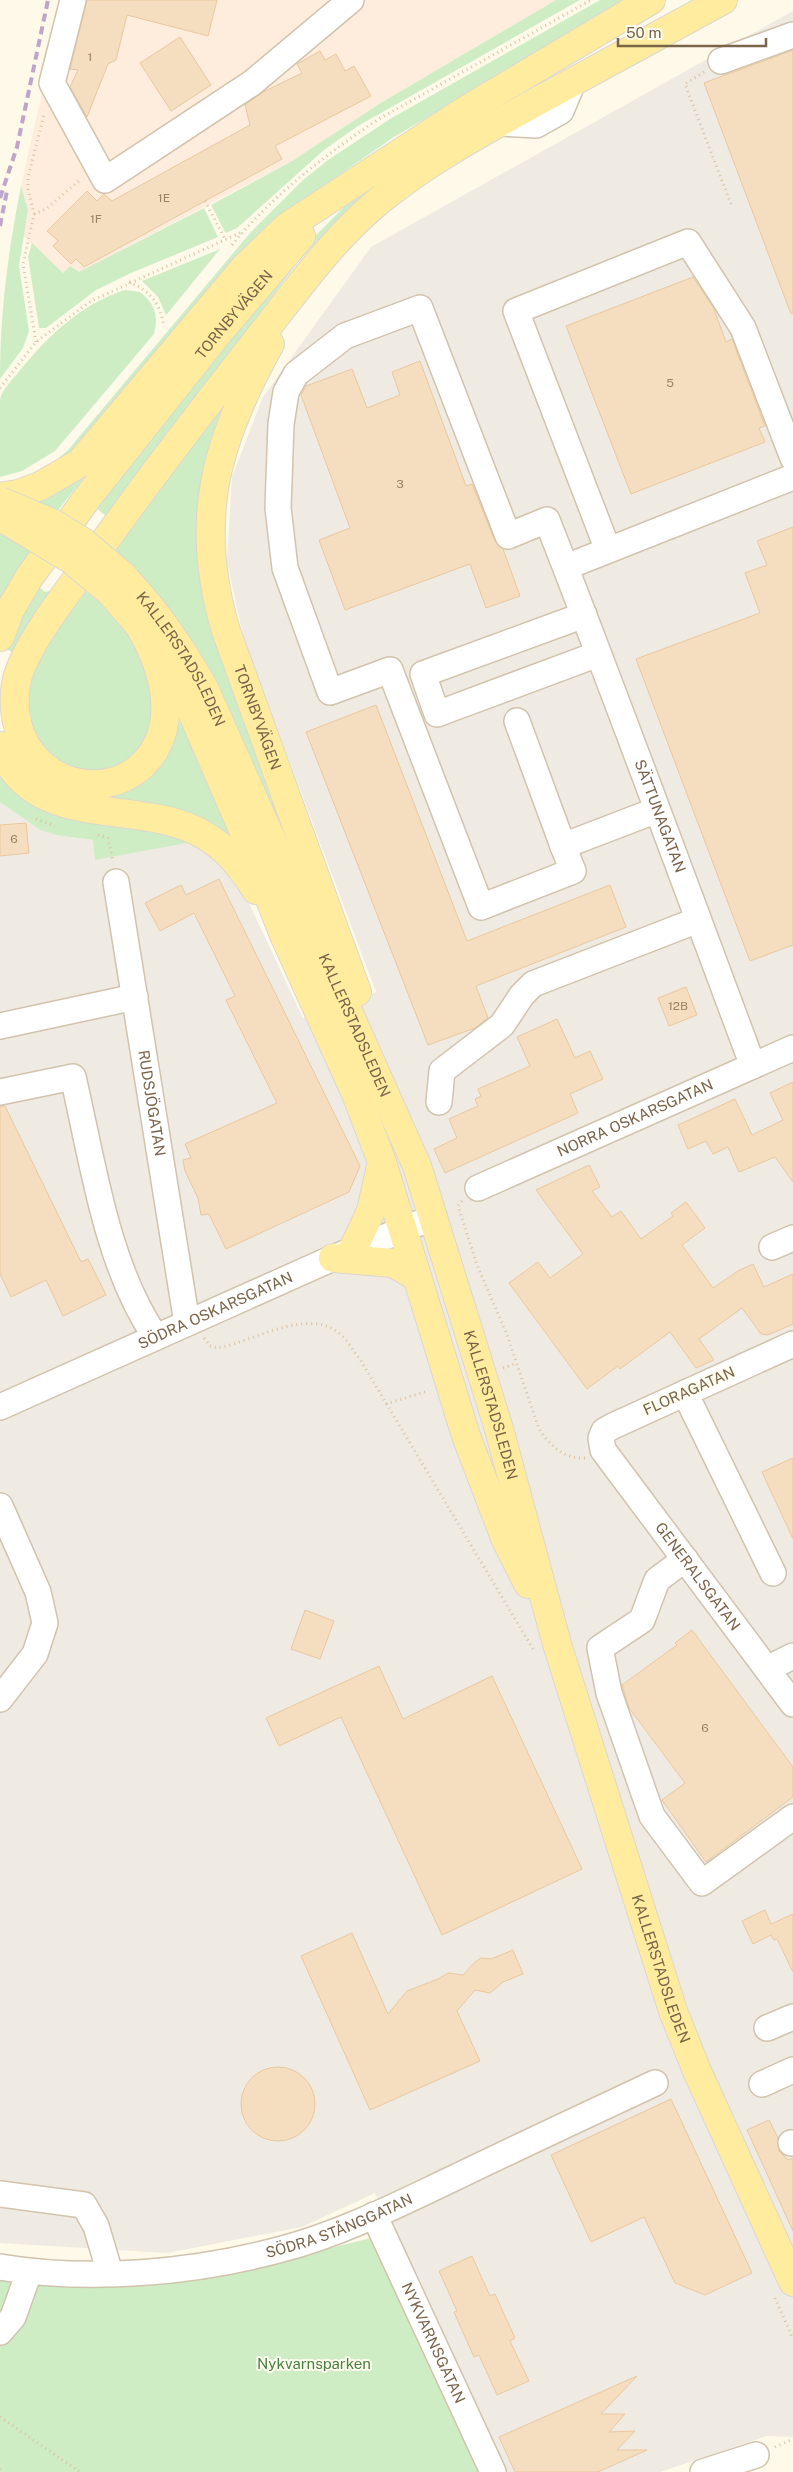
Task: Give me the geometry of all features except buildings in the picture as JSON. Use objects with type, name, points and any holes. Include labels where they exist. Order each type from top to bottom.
[{"type":"main road","name":"TORNBYVÄGEN","points":[[0,497],[18,494],[40,486],[80,463],[245,267],[288,226],[466,110],[651,0]]},
{"type":"main road","name":"TORNBYVÄGEN","points":[[135,619],[157,664],[164,688],[163,728],[156,745],[136,771],[121,778],[103,784],[67,782],[35,761],[25,745],[17,723],[14,703],[17,681],[24,661],[60,603],[124,515],[189,427],[310,272],[348,229],[381,199],[442,156],[723,0]]},
{"type":"main road","name":"TORNBYVÄGEN","points":[[0,636],[10,610],[30,576],[91,493],[220,332],[296,241],[363,176]]},
{"type":"main road","name":"TORNBYVÄGEN","points":[[310,272],[260,361],[232,420],[213,487],[210,558],[215,595],[226,632],[387,1074],[416,1166]]},
{"type":"main road","name":"KALLERSTADSLEDEN","points":[[0,501],[54,524],[83,542],[117,584],[135,619],[164,654],[185,696],[244,830],[284,934],[353,1086],[382,1162],[466,1436],[506,1540],[556,1644]]},
{"type":"main road","name":"KALLERSTADSLEDEN","points":[[0,516],[72,560],[149,603],[170,632],[204,688],[416,1166],[434,1217],[499,1429],[556,1644],[673,2011],[697,2071],[793,2282]]},
{"type":"main road","points":[[0,746],[16,772],[31,788],[50,799],[71,807],[146,816],[177,823],[204,834],[228,852],[244,871],[284,934]]},
{"type":"main road","points":[[382,1162],[370,1211],[343,1253],[393,1263],[417,1277]]},
{"type":"street","points":[[73,0],[52,83],[105,180],[252,83],[351,0]]},
{"type":"street","points":[[721,61],[793,35]]},
{"type":"street","points":[[608,550],[516,311],[688,242],[742,328],[793,458]]},
{"type":"street","name":"SÄTTUNAGATAN","points":[[564,846],[573,871],[482,906],[390,670],[330,692],[286,568],[278,508],[281,424],[286,392],[296,374],[345,336],[420,308],[508,536],[547,520],[753,1066]]},
{"type":"street","points":[[566,567],[793,477]]},
{"type":"street","points":[[584,615],[422,674],[437,714],[598,654]]},
{"type":"street","points":[[545,629],[560,668]]},
{"type":"street","points":[[517,721],[564,846],[657,810]]},
{"type":"street","name":"RUDSJÖGATAN","points":[[116,882],[191,1321]]},
{"type":"street","points":[[439,1102],[442,1071],[502,1025],[522,995],[533,984],[698,920]]},
{"type":"street","points":[[0,1026],[135,997]]},
{"type":"street","name":"NORRA OSKARSGATAN","points":[[478,1188],[793,1048]]},
{"type":"street","points":[[0,1092],[73,1077],[114,1252],[142,1318],[156,1336]]},
{"type":"street","name":"SÖDRA OSKARSGATAN","points":[[3,1400],[191,1321],[343,1253],[434,1217]]},
{"type":"street","name":"FLORAGATAN","points":[[603,1450],[601,1438],[604,1431],[793,1344]]},
{"type":"street","points":[[684,1393],[773,1573]]},
{"type":"street","name":"GENERALSGATAN","points":[[603,1450],[793,1704]]},
{"type":"street","points":[[0,1506],[38,1592],[45,1623],[35,1654],[0,1698]]},
{"type":"street","points":[[685,1559],[657,1580],[642,1620],[600,1648],[609,1692],[652,1816],[702,1883],[793,1817]]},
{"type":"street","points":[[767,1669],[793,1656]]},
{"type":"street","points":[[762,2084],[793,2070]]},
{"type":"street","name":"SÖDRA STÅNGGATAN","points":[[0,2268],[29,2272],[160,2272],[272,2252],[333,2232],[374,2215],[655,2083]]},
{"type":"street","points":[[0,2194],[84,2205],[96,2226],[110,2273]]},
{"type":"street","name":"NYKVARNSGATAN","points":[[374,2215],[493,2472]]},
{"type":"street","points":[[0,2332],[13,2318],[29,2272]]},
{"type":"street","points":[[703,2472],[756,2455]]},
{"type":"path","points":[[0,388],[36,342],[91,301],[128,282],[243,231],[312,166],[369,126],[591,0]]},
{"type":"path","points":[[721,61],[685,84],[732,207]]},
{"type":"path","points":[[36,342],[23,264],[34,214],[28,189],[28,177],[52,83]]},
{"type":"path","points":[[34,214],[46,208],[98,166]]},
{"type":"path","points":[[205,201],[226,239]]},
{"type":"path","points":[[128,282],[145,289],[156,300],[162,313],[164,328]]},
{"type":"path","points":[[30,816],[48,825],[57,827]]},
{"type":"path","points":[[95,834],[108,838],[116,882]]},
{"type":"path","points":[[478,1188],[466,1196],[458,1206],[476,1265],[507,1335],[539,1429],[548,1442],[560,1452],[573,1457],[588,1457],[603,1450]]},
{"type":"path","points":[[191,1321],[210,1346],[218,1348],[296,1324],[313,1324],[327,1327],[339,1333],[350,1345],[386,1404],[431,1390]]},
{"type":"path","points":[[0,2417],[80,2472]]},
{"type":"path","points":[[0,2468],[2,2472]]},
{"type":"shaded area","points":[[63,0],[556,0],[379,104],[292,161],[78,273],[63,273],[23,236],[28,210],[21,186]]},
{"type":"shaded area","points":[[793,11],[793,2437],[767,2436],[660,2472],[502,2472],[375,2193],[302,2227],[167,2253],[0,2243],[0,802],[40,830],[56,835],[93,840],[197,841],[214,853],[246,897],[303,1018],[376,992],[244,640],[227,562],[232,477],[263,397],[371,247]]},
{"type":"green space","points":[[556,0],[580,0],[358,126],[324,150],[237,228],[226,233],[211,205],[292,161],[379,104]]},
{"type":"green space","points":[[600,0],[627,0],[394,137],[304,199],[71,456],[53,463],[68,450],[250,233],[303,180],[328,160],[390,119]]},
{"type":"green space","points":[[386,174],[388,177],[349,209],[300,259],[108,518],[94,506],[297,254],[346,205]]},
{"type":"green space","points":[[21,186],[28,210],[19,266],[29,331],[23,348],[0,379],[1,330],[6,282]]},
{"type":"green space","points":[[204,208],[218,237],[131,273],[96,290],[46,328],[39,328],[28,257],[32,243],[63,273],[70,266],[79,272]]},
{"type":"green space","points":[[220,249],[166,315],[158,297],[142,281]]},
{"type":"green space","points":[[125,290],[140,292],[149,301],[156,316],[154,334],[55,451],[22,471],[0,477],[0,400],[4,390],[39,348],[65,324],[93,304]]},
{"type":"green space","points":[[252,359],[218,422],[209,451],[199,522],[362,1020],[111,553]]},
{"type":"green space","points":[[141,406],[55,514],[32,499]]},
{"type":"green space","points":[[0,534],[31,549],[0,606]]},
{"type":"green space","points":[[39,584],[40,588],[45,592],[49,591],[54,595],[16,654],[4,648]]},
{"type":"green space","points":[[80,587],[102,604],[128,632],[140,650],[156,695],[147,743],[126,764],[100,773],[58,767],[27,725],[26,686],[32,665]]},
{"type":"green space","points":[[184,721],[234,834],[224,837],[103,801],[103,793],[174,725]]},
{"type":"green space","points":[[0,771],[197,841],[95,860],[93,840],[56,835],[40,830],[0,802]]},
{"type":"green space","name":"Nykvarnsparken","points":[[375,2237],[481,2472],[0,2472],[0,2281],[27,2284],[157,2284],[282,2260]]},
{"type":"railway","points":[[0,198],[17,147],[48,0]]},
{"type":"railway","points":[[0,226],[7,191]]}]
